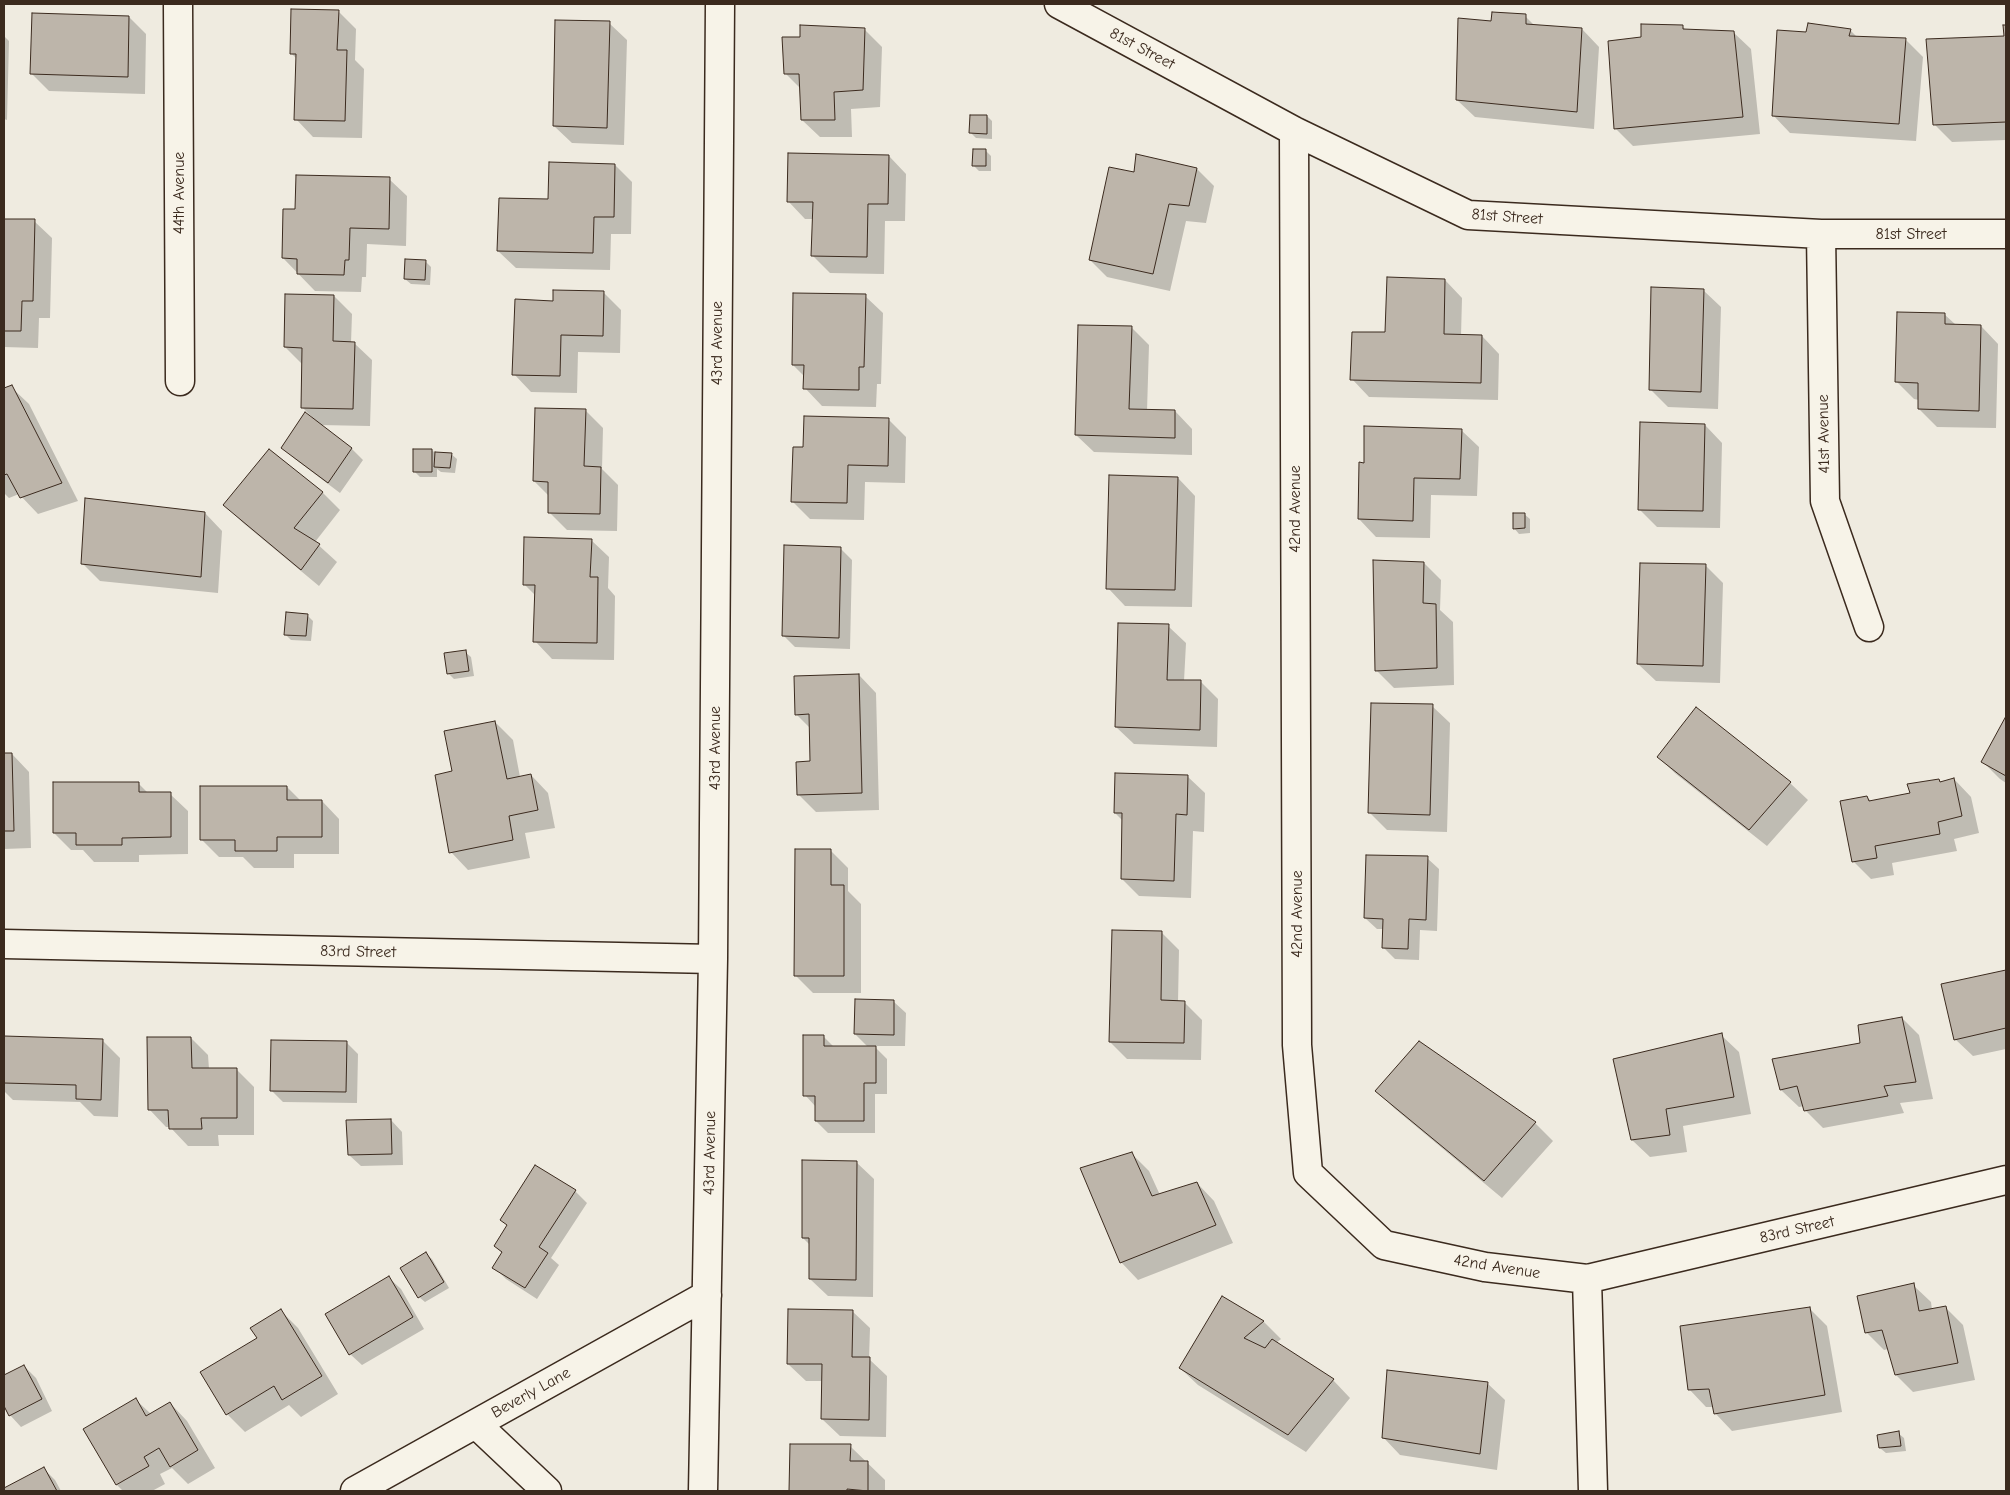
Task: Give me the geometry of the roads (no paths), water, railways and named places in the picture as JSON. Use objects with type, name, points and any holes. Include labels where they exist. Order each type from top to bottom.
[{"type":"street","name":"44th Avenue","points":[[178,4],[180,381]]},
{"type":"street","name":"43rd Avenue","points":[[703,1491],[713,959],[720,4]]},
{"type":"street","name":"81st Street","points":[[1059,4],[1294,131],[1468,215],[1821,234],[2006,234]]},
{"type":"street","name":"42nd Avenue","points":[[1294,131],[1297,1045],[1308,1173],[1384,1245],[1485,1267],[1587,1279]]},
{"type":"street","name":"41st Avenue","points":[[1821,234],[1825,501],[1869,627]]},
{"type":"street","name":"83rd Street","points":[[4,944],[713,959]]},
{"type":"street","name":"83rd Street","points":[[1587,1279],[2006,1180]]},
{"type":"street","points":[[1587,1279],[1593,1491]]},
{"type":"street","name":"Beverly Lane","points":[[355,1491],[707,1295]]},
{"type":"street","points":[[476,1424],[547,1491]]}]
